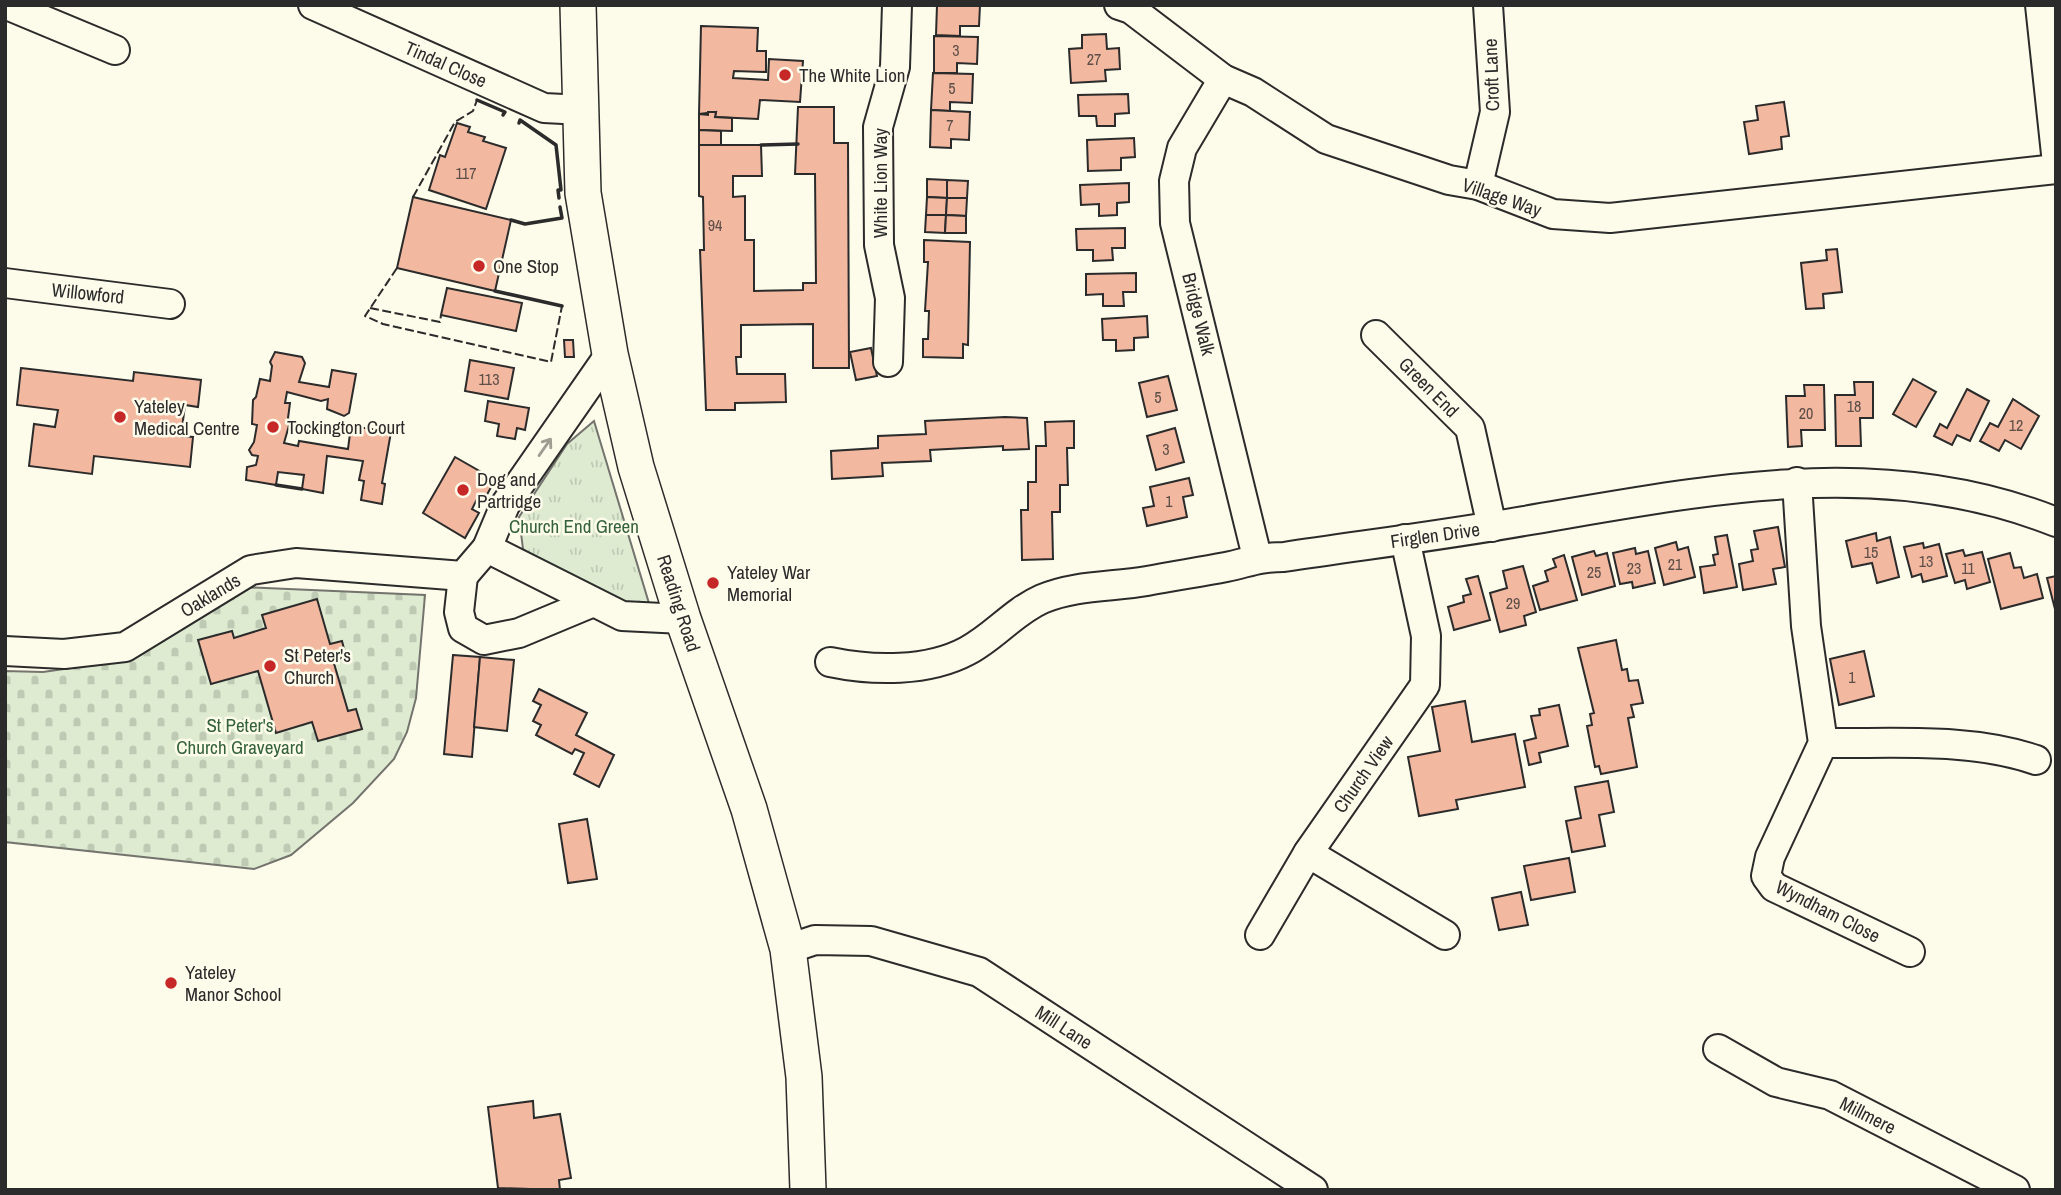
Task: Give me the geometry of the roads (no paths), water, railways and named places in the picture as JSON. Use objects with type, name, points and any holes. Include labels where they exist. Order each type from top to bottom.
[{"type":"main road","name":"Reading Road","points":[[577,7],[583,110],[583,193],[610,354],[636,467],[683,619],[749,809],[788,950],[804,1077],[808,1190]]},
{"type":"street","points":[[8,5],[115,50]]},
{"type":"street","name":"Tindal Close","points":[[313,5],[544,108],[583,110]]},
{"type":"street","name":"White Lion Way","points":[[888,362],[890,298],[879,246],[878,127],[895,67],[897,5]]},
{"type":"street","name":"Village Way","points":[[1119,5],[1142,17],[1223,79],[1253,92],[1326,139],[1449,180],[1478,185],[1553,214],[1610,218],[2056,169]]},
{"type":"street","name":"Croft Lane","points":[[1478,185],[1495,112],[1488,5]]},
{"type":"street","points":[[2040,5],[2056,154]]},
{"type":"street","name":"Bridge Walk","points":[[1223,79],[1182,148],[1174,181],[1175,223],[1257,557]]},
{"type":"street","name":"Willowford","points":[[5,283],[170,304]]},
{"type":"street","name":"Green End","points":[[1376,335],[1470,428],[1492,527]]},
{"type":"street","points":[[591,603],[519,633],[484,640],[463,628],[458,612],[463,576],[487,548],[505,505],[610,354]]},
{"type":"street","points":[[1797,482],[1805,626],[1823,743],[1951,744],[2012,752],[2036,760]]},
{"type":"street","name":"Firglen Drive","points":[[831,662],[855,667],[908,668],[966,651],[1018,612],[1043,599],[1087,587],[1132,583],[1230,567],[1257,557],[1284,557],[1492,527],[1717,488],[1797,482],[1875,483],[1951,492],[2023,509],[2056,522]]},
{"type":"street","name":"Church View","points":[[1260,935],[1308,853],[1425,685],[1426,636],[1405,539]]},
{"type":"street","points":[[487,548],[591,603],[622,616],[683,619]]},
{"type":"street","name":"Oaklands","points":[[5,651],[64,654],[125,647],[251,570],[296,564],[463,576]]},
{"type":"street","name":"Wyndham Close","points":[[1823,743],[1770,857],[1766,876],[1774,887],[1910,952]]},
{"type":"street","points":[[1308,853],[1446,935]]},
{"type":"street","name":"Mill Lane","points":[[788,950],[815,940],[871,941],[979,972],[1313,1190]]},
{"type":"street","name":"Millmere","points":[[1718,1049],[1776,1082],[1830,1095],[2015,1190]]},
{"type":"place","name":"The White Lion","points":[[785,75]]},
{"type":"place","name":"One Stop","points":[[479,266]]},
{"type":"place","name":"Yateley Medical Centre","points":[[120,417]]},
{"type":"place","name":"Tockington Court","points":[[273,427]]},
{"type":"place","name":"Dog and Partridge","points":[[463,490]]},
{"type":"place","name":"Yateley War Memorial","points":[[713,583]]},
{"type":"place","name":"St Peter's Church","points":[[270,666]]},
{"type":"place","name":"Yateley Manor School","points":[[171,983]]},
{"type":"park label","name":"Church End Green","points":[[574,526]]},
{"type":"park label","name":"St Peter's Church Graveyard","points":[[240,736]]}]
